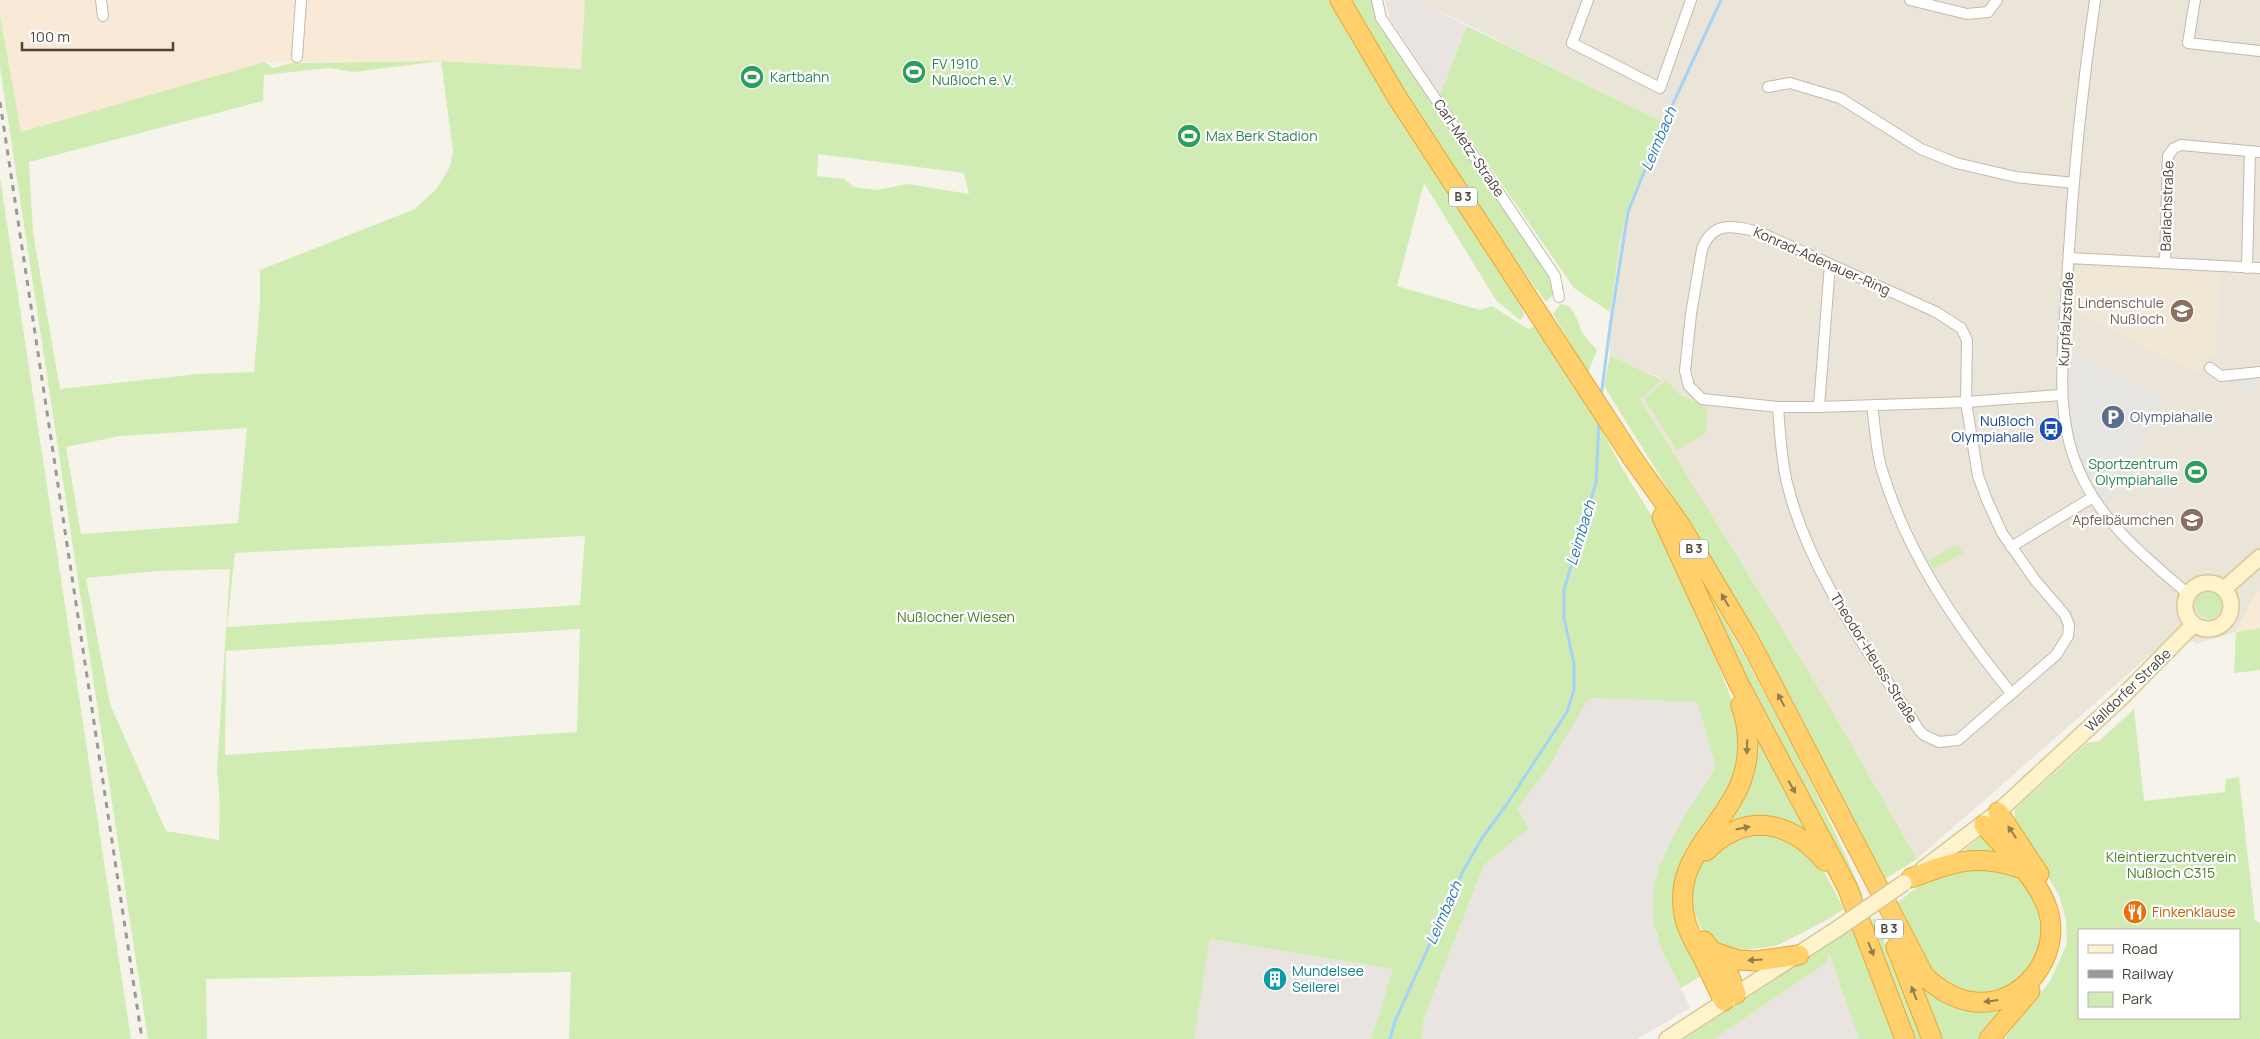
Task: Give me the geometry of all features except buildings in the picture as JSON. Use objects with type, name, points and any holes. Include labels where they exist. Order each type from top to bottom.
[{"type":"highway","name":"B 3","points":[[1340,0],[1397,97],[1592,392],[1633,458],[1681,526],[1750,642],[1797,730],[1842,822],[1894,939],[1932,1039]]},
{"type":"highway","name":"B 3","points":[[1633,458],[1684,560],[1738,682],[1847,887],[1905,1039]]},
{"type":"highway","points":[[1730,998],[1686,922],[1684,887],[1687,869],[1693,854],[1733,799],[1746,766],[1748,743],[1746,719],[1738,694],[1738,682]]},
{"type":"highway","points":[[1989,1039],[1993,1031],[2041,978],[2051,959],[2056,939],[2055,911],[2047,888],[1998,812]]},
{"type":"highway","points":[[1842,822],[1925,977],[1940,990],[1962,1000],[1977,1002],[2001,1000],[2027,984],[2043,964],[2050,940],[2051,925],[2048,911],[2039,892],[1984,825]]},
{"type":"highway","points":[[1730,998],[1728,972],[1701,938],[1693,918],[1690,902],[1691,883],[1695,865],[1703,853],[1720,837],[1736,828],[1756,825],[1774,826],[1793,833],[1804,840],[1817,851],[1847,887]]},
{"type":"highway","points":[[1908,881],[1950,864],[1975,860],[1998,860],[2021,868]]},
{"type":"highway","points":[[1711,951],[1738,960],[1756,961],[1799,955]]},
{"type":"street","points":[[101,0],[103,16]]},
{"type":"street","points":[[297,57],[301,0]]},
{"type":"street","name":"Carl-Metz-Straße","points":[[1377,0],[1381,18],[1555,276],[1559,297]]},
{"type":"street","points":[[1588,0],[1572,43],[1660,88],[1692,0]]},
{"type":"street","points":[[1910,0],[1968,14],[1988,12],[1997,0]]},
{"type":"street","name":"Kurpfalzstraße","points":[[2095,0],[2081,92],[2074,183],[2061,395],[2066,431],[2074,458],[2093,497],[2117,529],[2147,559],[2188,594]]},
{"type":"street","points":[[2195,0],[2188,43],[2260,51]]},
{"type":"street","points":[[1768,87],[1790,83],[1840,98],[1921,149],[1956,163],[2016,177],[2074,183]]},
{"type":"street","name":"Barlachstraße","points":[[2165,262],[2168,156],[2174,148],[2181,145],[2255,151]]},
{"type":"street","points":[[2247,268],[2255,151]]},
{"type":"street","name":"Konrad-Adenauer-Ring","points":[[1966,402],[1968,340],[1961,328],[1936,312],[1759,232],[1734,226],[1722,227],[1706,238],[1702,249],[1692,314],[1686,371],[1689,386],[1697,396],[1708,401],[1778,408],[1966,402],[2061,395]]},
{"type":"street","name":"Barlachstraße","points":[[2069,258],[2260,268]]},
{"type":"street","points":[[1819,407],[1830,264]]},
{"type":"street","points":[[2210,368],[2221,376],[2260,372]]},
{"type":"street","name":"Theodor-Heuss-Straße","points":[[1778,408],[1781,456],[1787,484],[1813,555],[1838,604],[1919,730],[1924,736],[1939,742],[1958,740],[2064,646],[2068,636],[2069,625],[2065,615],[2011,546],[1998,526],[1978,476],[1966,402]]},
{"type":"street","points":[[1872,406],[1881,465],[1896,509],[1918,560],[1973,646],[2011,693]]},
{"type":"street","points":[[2011,546],[2093,497]]},
{"type":"street","points":[[2224,589],[2260,557]]},
{"type":"street","points":[[2205,582],[2215,584],[2224,589],[2230,597],[2232,606],[2227,619],[2220,626],[2212,629],[2202,628],[2194,624],[2186,612],[2185,603],[2188,594],[2195,586],[2205,582]]},
{"type":"street","name":"Walldorfer Straße","points":[[1667,1039],[1799,955],[1908,881],[1984,825],[2062,754],[2194,624]]},
{"type":"shaded area","points":[[0,0],[585,0],[581,69],[441,61],[265,62],[21,132],[0,15]]},
{"type":"shaded area","points":[[1385,0],[1418,0],[1467,26],[1440,95],[1390,19]]},
{"type":"shaded area","points":[[1418,0],[2260,0],[2260,588],[2236,632],[2197,644],[2176,632],[1917,859],[1826,700],[1640,399],[1662,379],[1610,355],[1610,312],[1620,238],[1627,213],[1663,123]]},
{"type":"shaded area","points":[[2075,268],[2148,269],[2148,282],[2149,269],[2221,274],[2215,358],[2209,355],[2199,374],[2144,348],[2072,308]]},
{"type":"shaded area","name":"Olympiahalle","points":[[2071,351],[2164,398],[2111,506],[2096,489],[2084,469],[2074,434],[2070,399]]},
{"type":"shaded area","points":[[2256,378],[2257,390],[2237,393],[2236,381]]},
{"type":"shaded area","points":[[2260,588],[2260,628],[2236,632],[2255,594]]},
{"type":"shaded area","points":[[1591,698],[1697,702],[1716,767],[1665,852],[1655,932],[1690,1008],[1637,1039],[1421,1039],[1424,1018],[1484,865],[1529,828],[1517,809],[1550,765],[1587,700]]},
{"type":"shaded area","points":[[1210,939],[1393,969],[1371,1039],[1194,1039]]},
{"type":"shaded area","points":[[1829,951],[1859,1039],[1714,1039],[1827,963]]},
{"type":"green space","name":"Nußlocher Wiesen","points":[[585,0],[1329,0],[1522,306],[1524,316],[1520,320],[1496,300],[1424,183],[1397,286],[1480,310],[1492,306],[1528,329],[1535,326],[1547,341],[1592,412],[1622,468],[1675,554],[1738,716],[1740,768],[1681,877],[1703,975],[1681,988],[1658,939],[1653,910],[1654,888],[1660,866],[1669,845],[1716,767],[1697,702],[1591,698],[1587,701],[1550,765],[1517,809],[1529,828],[1484,865],[1424,1018],[1421,1039],[1371,1039],[1393,969],[1210,939],[1194,1039],[569,1039],[571,972],[206,979],[207,1039],[148,1039],[0,67],[0,15],[21,132],[265,62],[273,68],[292,63],[441,61],[581,69]],"holes":[[[441,61],[453,151],[450,167],[437,188],[415,209],[260,270],[260,303],[254,372],[198,374],[60,389],[33,233],[29,162],[263,101],[264,75],[329,68],[354,72]],[[818,154],[964,173],[969,194],[908,184],[876,190],[854,187],[844,179],[817,176]],[[247,428],[238,523],[81,534],[66,447],[120,436]],[[585,536],[580,605],[227,627],[235,553]],[[230,569],[217,770],[220,805],[219,840],[166,831],[110,704],[86,578],[158,571]],[[580,629],[577,732],[225,755],[226,651]]]},
{"type":"green space","points":[[1348,0],[1374,0],[1396,46],[1548,275],[1553,295],[1546,302],[1484,219]]},
{"type":"green space","points":[[1467,26],[1664,123],[1627,213],[1620,238],[1610,312],[1574,288],[1440,95]]},
{"type":"green space","points":[[0,177],[131,1039],[0,1039]]},
{"type":"green space","points":[[1561,304],[1566,305],[1573,311],[1584,335],[1597,350],[1588,373],[1553,314]]},
{"type":"green space","points":[[1610,355],[1662,380],[1640,399],[1826,700],[1917,859],[1883,880],[1686,518],[1604,386]]},
{"type":"green space","points":[[1666,380],[1680,395],[1707,407],[1706,433],[1677,450],[1644,399]]},
{"type":"green space","points":[[1958,544],[1963,553],[1933,569],[1928,560]]},
{"type":"green space","points":[[1696,570],[1763,690],[1845,853],[1863,895],[1855,901],[1740,677]]},
{"type":"green space","points":[[2209,590],[2219,594],[2223,604],[2219,614],[2209,618],[2199,614],[2195,604],[2199,594]]},
{"type":"green space","points":[[2260,628],[2260,670],[2234,673],[2236,632]]},
{"type":"green space","name":"Kleintierzuchtverein Nußloch C315","points":[[2134,709],[2144,801],[2225,792],[2226,779],[2239,777],[2255,920],[2260,923],[2260,1039],[2004,1039],[2050,981],[2067,944],[2066,921],[2059,895],[2014,822],[2015,809],[2087,743],[2099,741]]},
{"type":"green space","points":[[1752,726],[1807,831],[1794,824],[1773,818],[1754,819],[1719,829]]},
{"type":"green space","points":[[1781,829],[1822,868],[1844,909],[1776,946],[1728,952],[1706,936],[1698,923],[1693,899],[1696,873],[1701,861],[1708,851],[1722,841]]},
{"type":"green space","points":[[1986,833],[2007,858],[1957,856]]},
{"type":"green space","points":[[1965,866],[2018,875],[2040,903],[2044,939],[2026,975],[1997,994],[1960,994],[1930,974],[1894,905],[1926,881]]},
{"type":"green space","points":[[1875,918],[1924,1039],[1906,1039],[1866,924]]},
{"type":"green space","points":[[1852,929],[1894,1039],[1859,1039],[1829,953],[1827,963],[1714,1039],[1684,1039]]},
{"type":"green space","points":[[1919,981],[1938,994],[2012,999],[1981,1039],[1942,1039]]},
{"type":"waterway","name":"Leimbach","points":[[1601,397],[1628,212],[1664,123],[1721,0]]},
{"type":"waterway","name":"Leimbach","points":[[1390,1039],[1395,1021],[1463,871],[1482,838],[1507,804],[1567,712],[1574,690],[1574,664],[1564,618],[1564,590],[1596,483],[1599,421]]},
{"type":"railway","points":[[0,102],[142,1039]]},
{"type":"place","name":"FV 1910 Nußloch e. V.","points":[[914,72]]},
{"type":"place","name":"Kartbahn","points":[[752,77]]},
{"type":"place","name":"Max Berk Stadion","points":[[1189,136]]},
{"type":"place","name":"Lindenschule Nußloch","points":[[2182,311]]},
{"type":"place","name":"Olympiahalle","points":[[2113,417]]},
{"type":"place","name":"Nußloch Olympiahalle","points":[[2051,429]]},
{"type":"place","name":"Sportzentrum Olympiahalle","points":[[2196,472]]},
{"type":"place","name":"Apfelbäumchen","points":[[2192,520]]},
{"type":"place","name":"Finkenklause","points":[[2135,912]]},
{"type":"place","name":"Mundelsee Seilerei","points":[[1275,979]]}]
